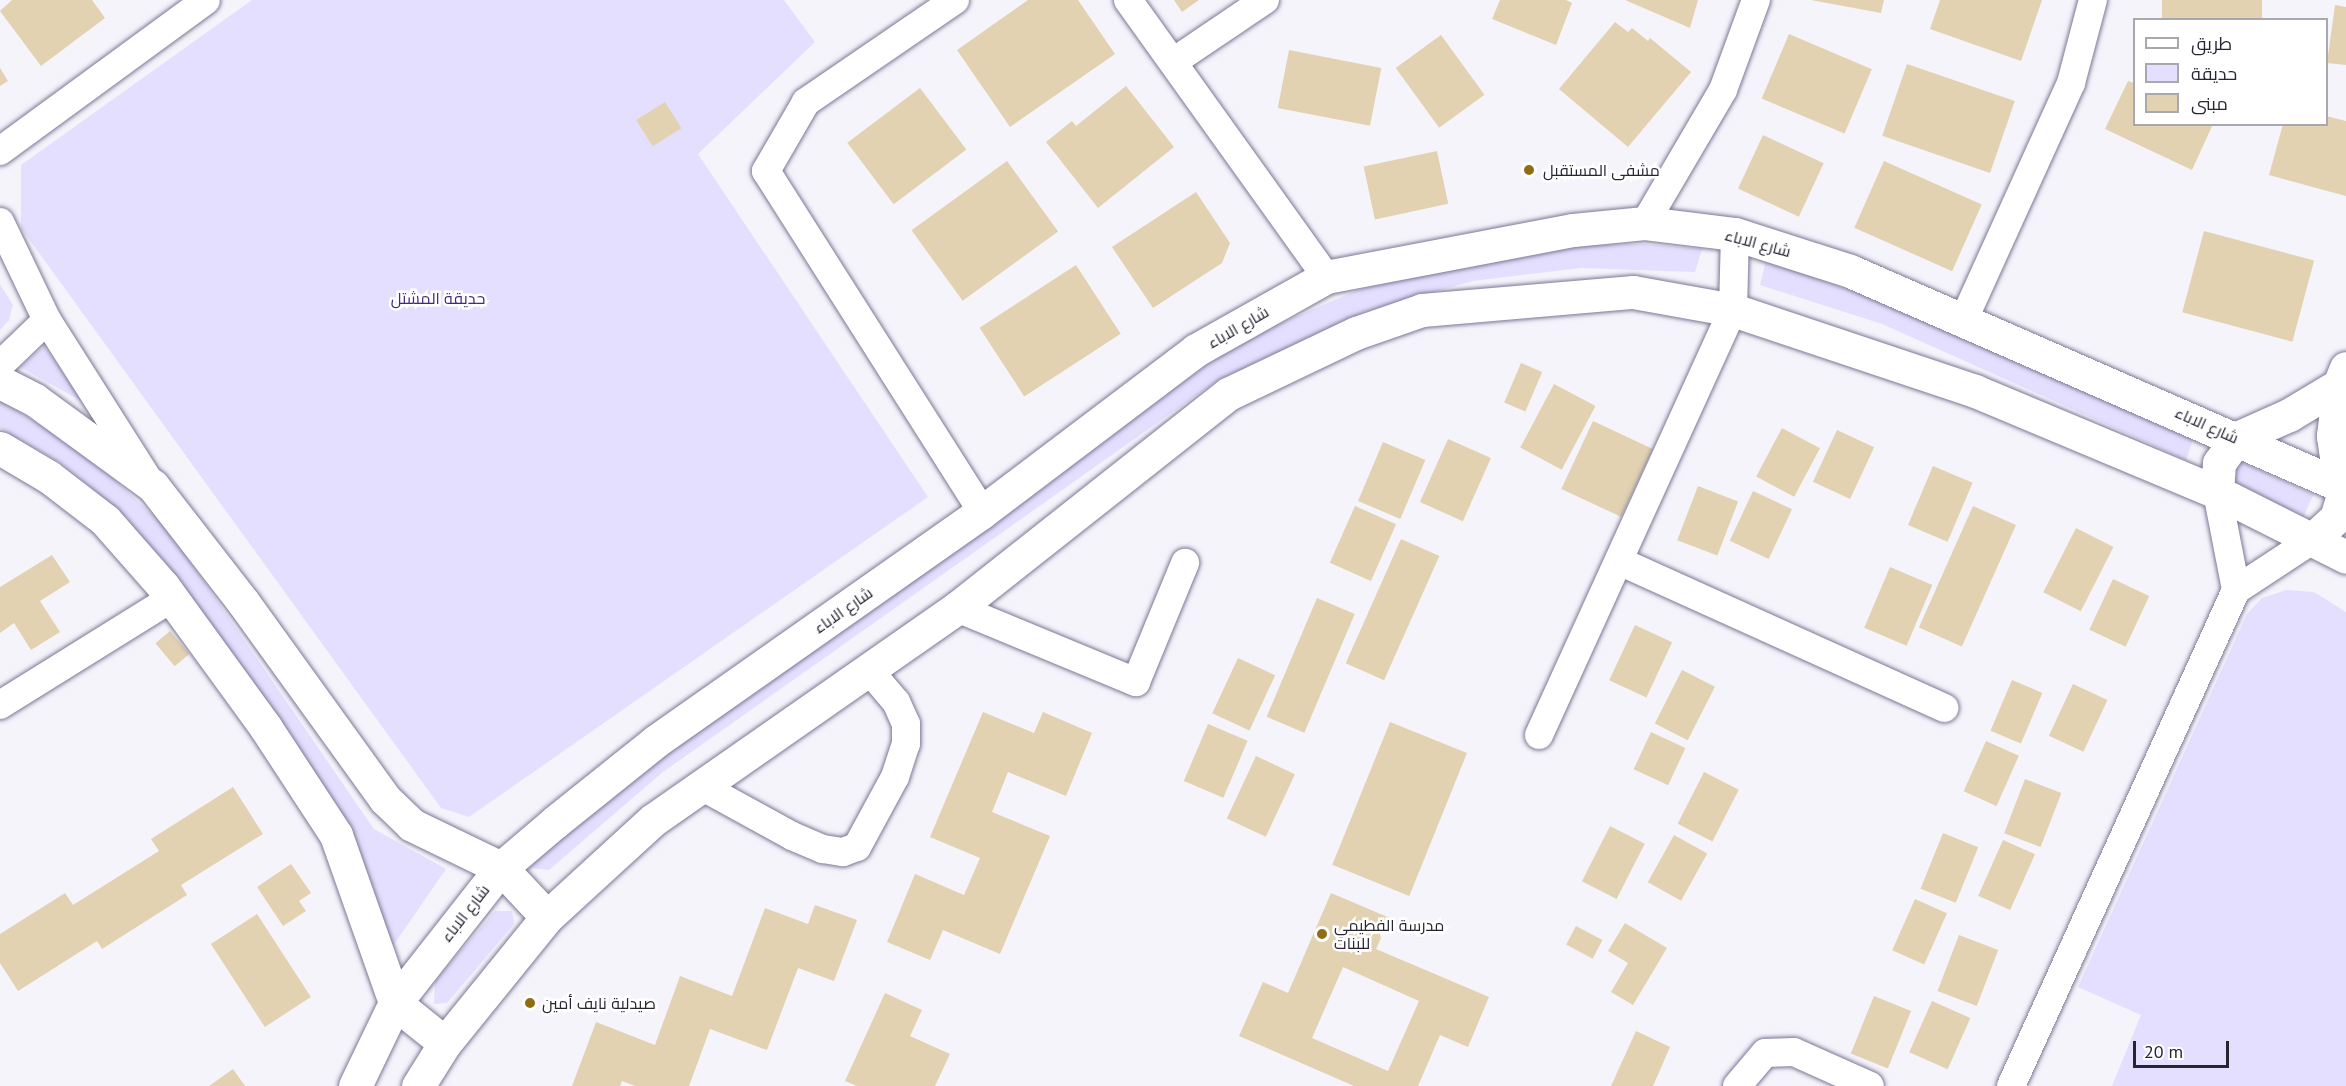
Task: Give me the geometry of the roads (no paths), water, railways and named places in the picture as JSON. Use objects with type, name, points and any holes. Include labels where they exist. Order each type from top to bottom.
[{"type":"main road","name":"شارع الاباء","points":[[355,1086],[395,1003],[501,868],[657,741],[982,512],[1196,351],[1326,277],[1549,234],[1645,223],[1735,234],[1850,271],[2237,438],[2344,488]]},
{"type":"main road","points":[[418,1086],[445,1043],[547,917],[654,820],[957,608],[1228,394],[1356,333],[1422,310],[1633,292],[1733,310],[1975,391],[2217,492],[2346,557]]},
{"type":"main road","points":[[2217,492],[2220,463],[2237,438],[2289,415],[2342,376]]},
{"type":"main road","points":[[2312,540],[2336,518],[2344,488],[2333,436],[2342,376]]},
{"type":"main road","points":[[0,382],[34,400],[153,486],[243,602],[385,799],[422,831],[501,868],[547,917]]},
{"type":"main road","points":[[0,448],[49,477],[105,520],[172,598],[266,728],[336,835],[395,1003],[445,1043]]},
{"type":"street","points":[[955,0],[806,102],[766,171],[982,512]]},
{"type":"street","points":[[1128,0],[1326,277]]},
{"type":"street","points":[[1173,63],[1265,0]]},
{"type":"street","points":[[1645,223],[1723,90],[1756,0]]},
{"type":"street","points":[[1964,319],[2072,83],[2093,0]]},
{"type":"street","points":[[0,151],[199,2]]},
{"type":"street","points":[[0,222],[47,320],[153,486]]},
{"type":"street","points":[[1539,735],[1733,310],[1735,234]]},
{"type":"street","points":[[0,365],[47,320]]},
{"type":"street","points":[[2217,492],[2236,590]]},
{"type":"street","points":[[2011,1086],[2236,590],[2312,540]]},
{"type":"street","points":[[1619,561],[1944,708]]},
{"type":"street","points":[[957,608],[1136,682],[1185,563]]},
{"type":"street","points":[[0,705],[172,598]]},
{"type":"street","points":[[701,786],[792,836],[823,849],[843,852],[857,847],[895,777],[906,744],[906,724],[896,702],[869,670]]},
{"type":"street","points":[[1737,1086],[1765,1053],[1794,1052],[1870,1086]]},
{"type":"place","name":"مشفى المستقبل","points":[[1529,170]]},
{"type":"place","name":"مدرسة الفطيمي للبنات","points":[[1322,934]]},
{"type":"place","name":"صيدلية نايف أمين","points":[[530,1003]]},
{"type":"park label","name":"حديقة المشتل","points":[[438,298]]}]
